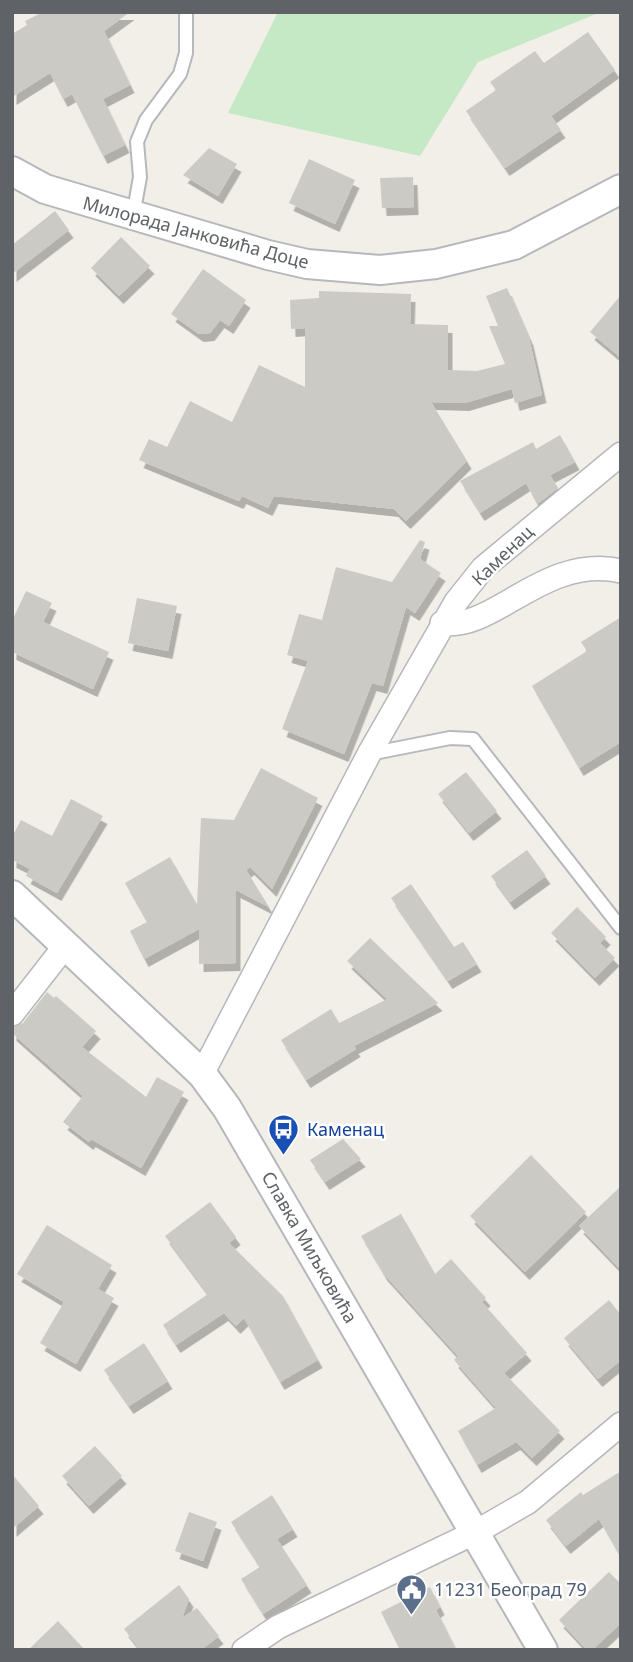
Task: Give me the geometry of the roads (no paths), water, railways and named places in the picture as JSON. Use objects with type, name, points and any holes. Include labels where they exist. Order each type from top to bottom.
[{"type":"street","name":"Милорада Јанковића Доце","points":[[12,171],[45,189],[307,264],[380,270],[436,264],[514,245],[621,189]]},
{"type":"street","name":"Каменац","points":[[202,1074],[369,754],[442,623],[483,568],[621,454]]},
{"type":"street","points":[[442,623],[460,624],[552,576],[584,568],[621,571]]},
{"type":"street","name":"Славка Миљковића","points":[[12,895],[202,1074],[246,1138],[476,1532],[536,1648]]},
{"type":"street","points":[[12,1014],[65,946]]},
{"type":"street","points":[[244,1650],[278,1627],[476,1532],[528,1502],[621,1424]]},
{"type":"lane","points":[[133,216],[141,177],[137,142],[146,120],[180,74],[186,53],[186,12]]},
{"type":"lane","points":[[369,754],[450,738],[473,739],[621,928]]},
{"type":"place","name":"Каменац","points":[[284,1156]]},
{"type":"place","name":"11231 Београд 79","points":[[411,1616]]}]
